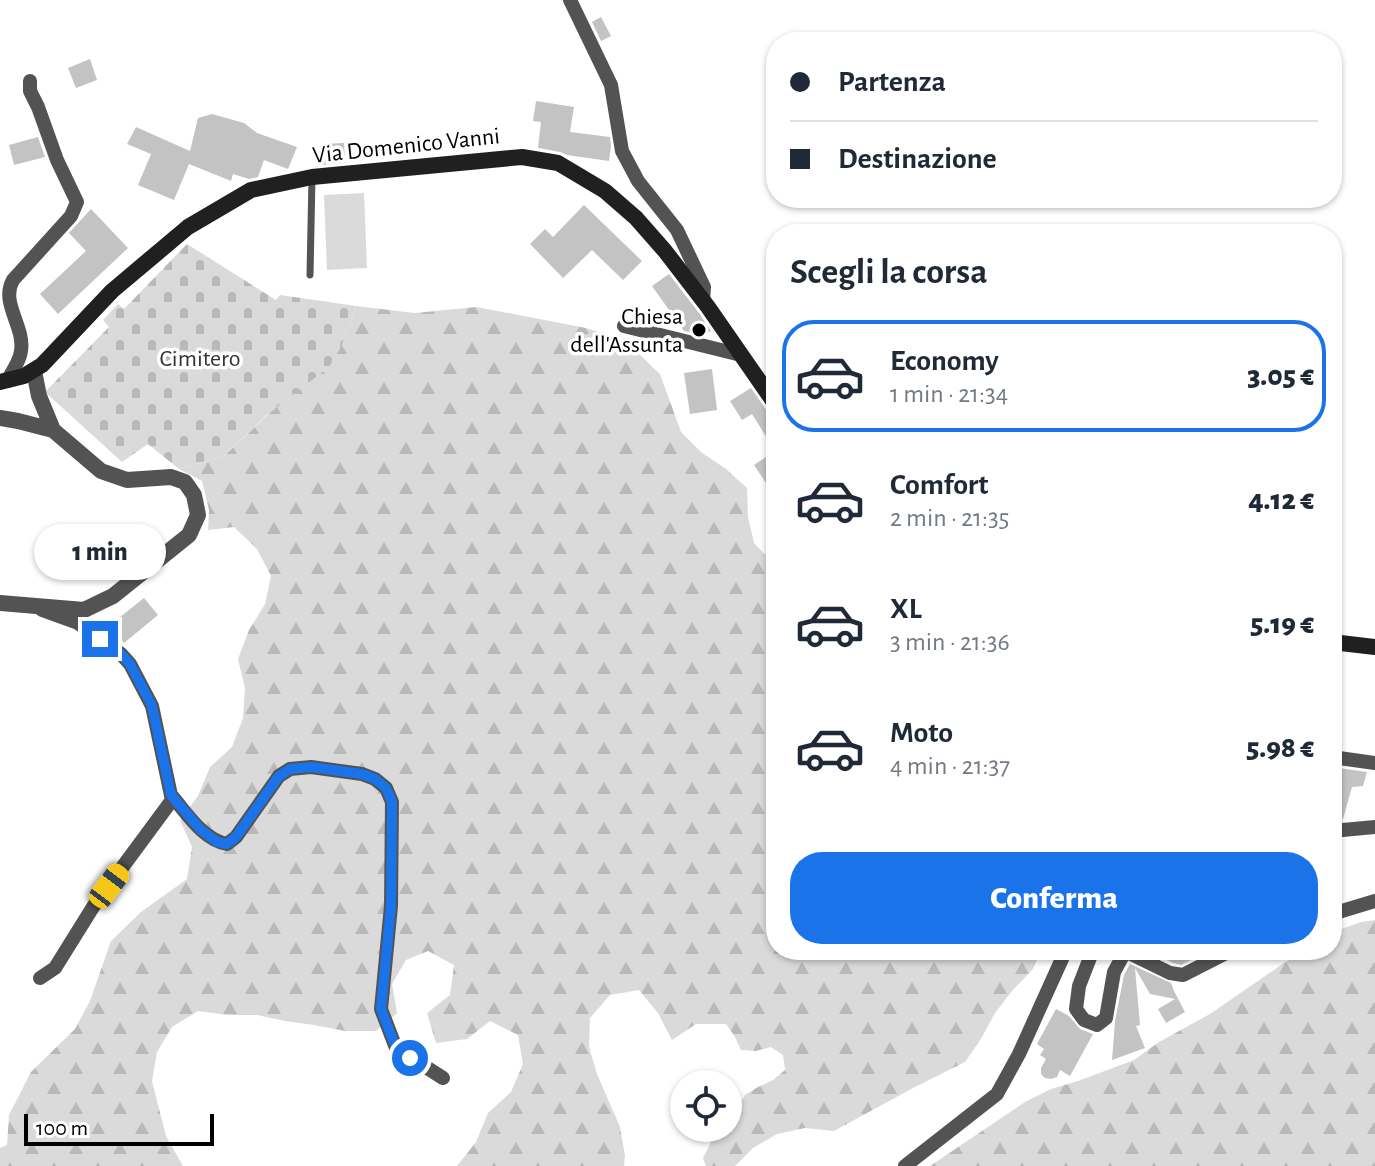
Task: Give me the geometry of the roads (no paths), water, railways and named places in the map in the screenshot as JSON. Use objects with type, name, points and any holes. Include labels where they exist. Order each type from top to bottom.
[{"type":"main road","name":"Via Domenico Vanni","points":[[4,382],[24,376],[42,365],[112,291],[188,227],[251,190],[312,177],[522,157],[558,163],[605,191],[636,218],[703,301],[766,391]]},
{"type":"main road","points":[[1342,643],[1375,647]]},
{"type":"street","points":[[570,0],[611,85],[622,151],[638,181],[677,230],[704,287],[703,301]]},
{"type":"street","points":[[4,382],[21,352],[21,338],[8,296],[9,286],[71,216],[77,202],[30,91],[30,81]]},
{"type":"street","points":[[624,326],[741,355]]},
{"type":"street","points":[[34,371],[39,396],[53,430]]},
{"type":"street","points":[[0,418],[53,430],[101,471],[127,480],[171,477],[185,482],[194,495],[198,515],[189,535],[113,596],[84,610],[0,603]]},
{"type":"street","points":[[30,606],[78,623],[130,664],[152,706],[172,800],[93,907],[55,968],[40,978]]},
{"type":"street","points":[[1342,758],[1375,763]]},
{"type":"street","points":[[171,795],[200,829],[217,842],[227,844],[236,837],[279,776],[290,769],[311,767],[362,774],[386,788],[392,802],[391,906],[381,1009],[396,1048],[443,1078]]},
{"type":"street","points":[[1342,830],[1375,827]]},
{"type":"street","points":[[1342,911],[1375,901]]},
{"type":"street","points":[[905,1166],[997,1094],[1019,1054],[1061,960]]},
{"type":"street","points":[[1089,960],[1079,986],[1076,1009],[1084,1020],[1097,1025],[1106,1018],[1114,972],[1121,960]]},
{"type":"street","points":[[1144,960],[1170,973],[1183,975],[1212,960]]},
{"type":"lane","points":[[310,275],[312,177]]},
{"type":"place","name":"Chiesa dell'Assunta","points":[[699,330]]},
{"type":"park label","name":"Cimitero","points":[[200,358]]}]
